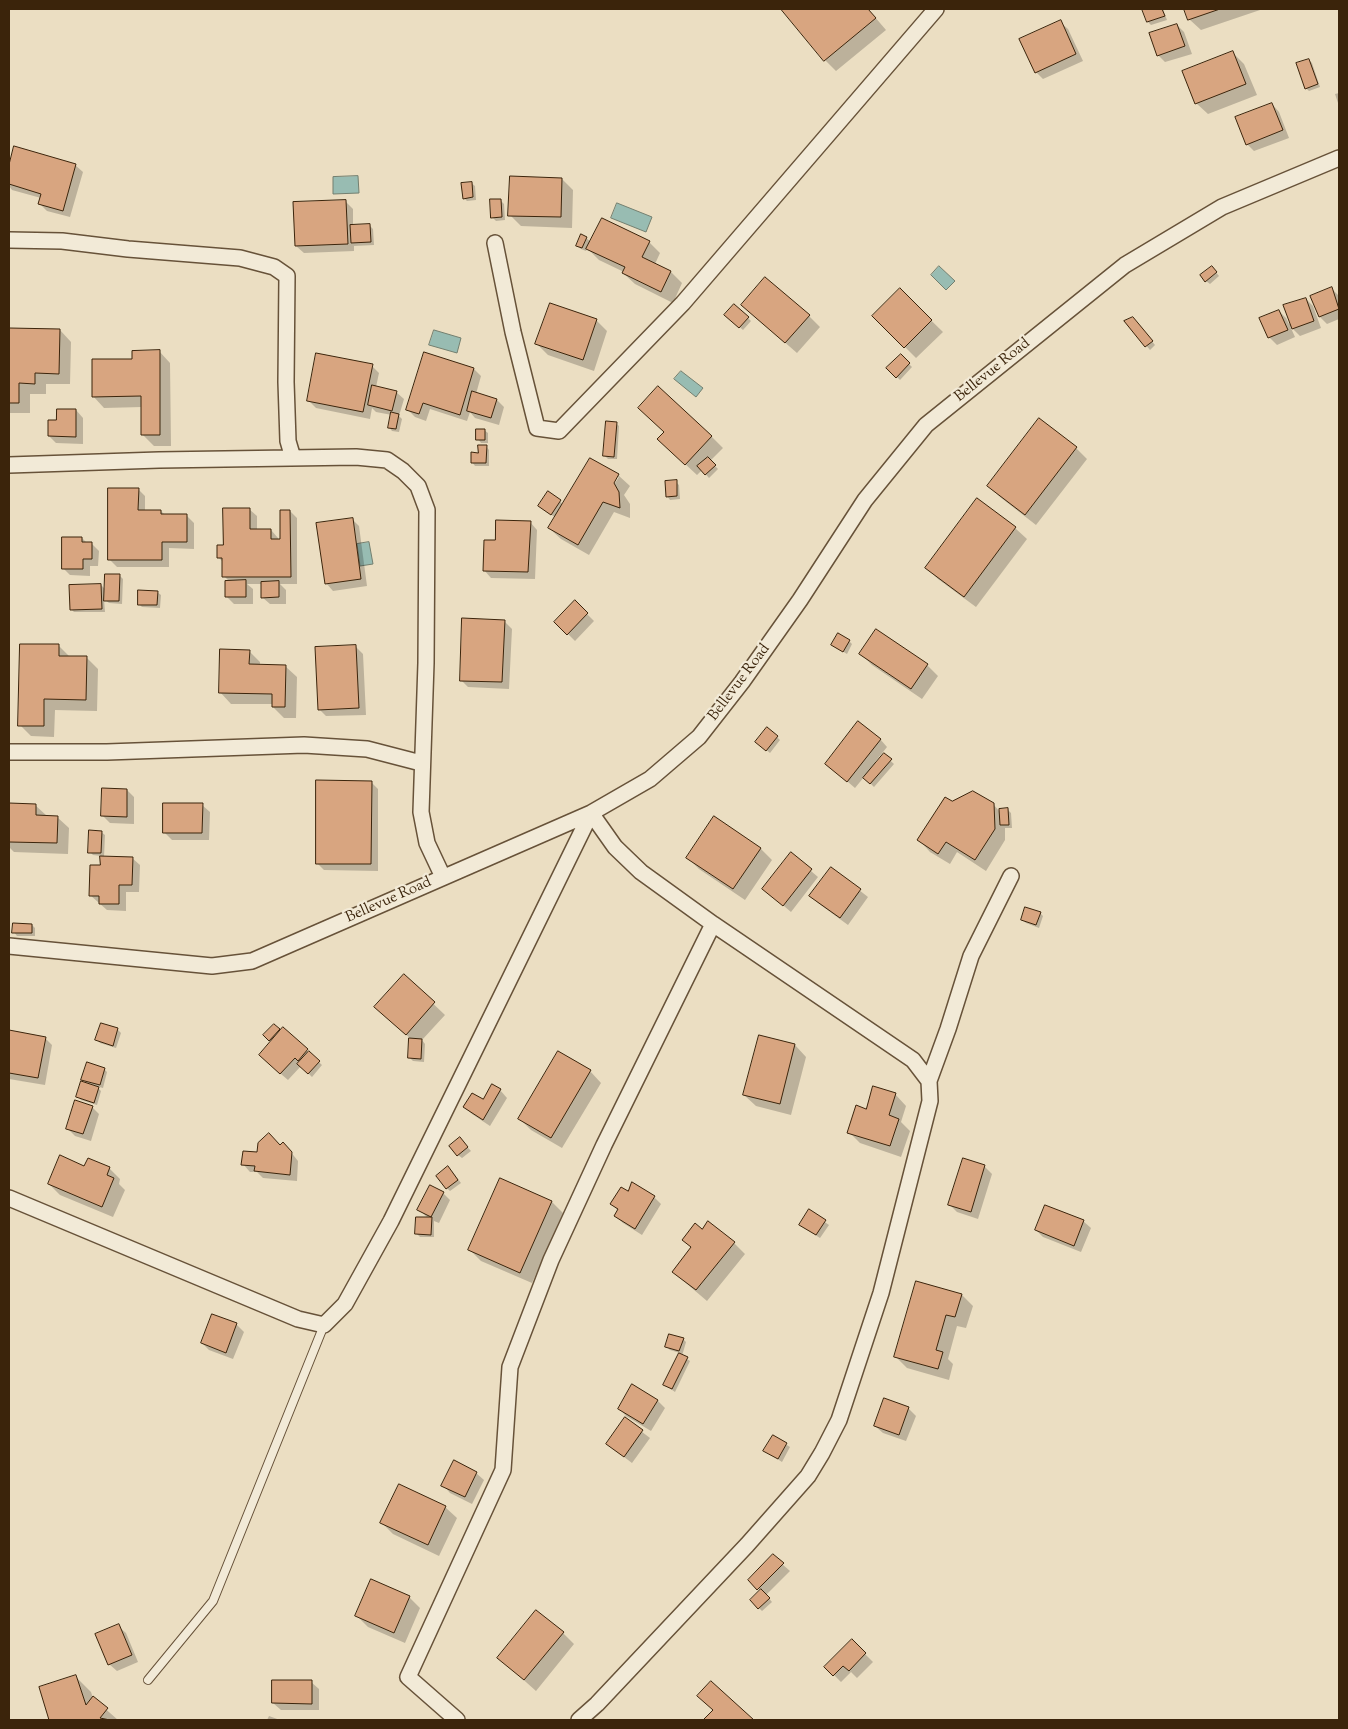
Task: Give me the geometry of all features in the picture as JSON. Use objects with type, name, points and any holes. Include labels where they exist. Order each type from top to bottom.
[{"type":"street","points":[[495,243],[513,332],[537,428],[559,431],[684,303],[936,9]]},
{"type":"street","name":"Bellevue Road","points":[[9,946],[212,966],[252,961],[591,813],[650,778],[699,737],[742,682],[800,600],[865,500],[926,425],[1125,265],[1222,206],[1339,158]]},
{"type":"street","points":[[9,240],[62,241],[128,249],[240,258],[274,267],[287,276],[286,392],[288,441],[292,458]]},
{"type":"street","points":[[9,465],[356,457],[387,460],[403,470],[418,486],[427,510],[426,663],[421,763],[421,812],[427,843],[443,877]]},
{"type":"street","points":[[9,752],[107,752],[304,745],[367,750],[421,763]]},
{"type":"street","points":[[9,1198],[298,1319],[324,1325],[345,1304],[391,1222],[591,813],[615,847],[642,872],[713,924],[913,1060],[929,1081]]},
{"type":"street","points":[[579,1720],[597,1704],[747,1546],[808,1476],[840,1420],[881,1293],[930,1101],[929,1081],[971,956],[1011,876]]},
{"type":"street","points":[[457,1720],[408,1676],[503,1470],[510,1367],[551,1260],[604,1145],[713,924]]},
{"type":"lane","points":[[148,1680],[213,1602],[324,1325]]},
{"type":"water","points":[[358,176],[359,193],[333,194],[333,177]]},
{"type":"water","points":[[617,203],[652,217],[646,232],[611,218]]},
{"type":"water","points":[[939,266],[955,281],[946,290],[931,275]]},
{"type":"water","points":[[434,330],[461,338],[457,353],[429,345]]},
{"type":"water","points":[[681,371],[703,388],[696,397],[674,379]]},
{"type":"water","points":[[369,542],[373,564],[360,566],[357,544]]},
{"type":"building","points":[[781,9],[868,9],[876,18],[824,61]]},
{"type":"building","points":[[1142,9],[1162,9],[1165,16],[1147,22]]},
{"type":"building","points":[[1184,9],[1220,9],[1188,20]]},
{"type":"building","points":[[1061,20],[1076,54],[1035,73],[1019,39]]},
{"type":"building","points":[[1177,24],[1185,46],[1157,56],[1149,33]]},
{"type":"building","points":[[1233,51],[1246,84],[1195,104],[1182,71]]},
{"type":"building","points":[[1309,59],[1318,84],[1305,89],[1296,63]]},
{"type":"building","points":[[1272,103],[1283,130],[1246,145],[1235,117]]},
{"type":"building","points":[[14,146],[76,164],[63,211],[38,204],[41,194],[9,184],[9,165]]},
{"type":"building","points":[[510,176],[562,178],[561,217],[508,216]]},
{"type":"building","points":[[472,182],[473,197],[463,199],[461,183]]},
{"type":"building","points":[[490,199],[501,199],[502,217],[491,218]]},
{"type":"building","points":[[346,200],[348,244],[295,246],[293,202]]},
{"type":"building","points":[[602,218],[650,241],[642,257],[671,271],[661,292],[622,273],[625,267],[586,249]]},
{"type":"building","points":[[370,224],[371,242],[351,243],[350,225]]},
{"type":"building","points":[[581,234],[587,237],[582,248],[576,246]]},
{"type":"building","points":[[1212,266],[1217,272],[1205,282],[1200,275]]},
{"type":"building","points":[[765,277],[810,315],[785,343],[741,305]]},
{"type":"building","points":[[1332,287],[1339,309],[1319,317],[1310,296]]},
{"type":"building","points":[[900,288],[932,320],[904,348],[872,316]]},
{"type":"building","points":[[1306,298],[1314,321],[1292,329],[1283,305]]},
{"type":"building","points":[[550,303],[597,319],[583,360],[535,344]]},
{"type":"building","points":[[734,304],[749,317],[739,328],[724,315]]},
{"type":"building","points":[[1279,310],[1288,330],[1268,338],[1259,318]]},
{"type":"building","points":[[1133,317],[1153,341],[1145,347],[1124,321]]},
{"type":"building","points":[[9,328],[60,329],[59,374],[35,373],[35,384],[19,383],[19,403],[9,403]]},
{"type":"building","points":[[160,350],[160,435],[141,435],[141,396],[92,397],[92,359],[132,359],[132,351]]},
{"type":"building","points":[[424,352],[474,368],[460,415],[423,403],[419,414],[406,410]]},
{"type":"building","points":[[316,353],[373,364],[363,412],[307,401]]},
{"type":"building","points":[[901,354],[910,363],[896,378],[886,368]]},
{"type":"building","points":[[372,385],[397,391],[392,411],[368,405]]},
{"type":"building","points":[[658,386],[712,436],[685,465],[657,439],[664,432],[638,408]]},
{"type":"building","points":[[472,391],[497,399],[491,418],[467,411]]},
{"type":"building","points":[[57,409],[76,409],[76,437],[48,436],[48,420],[56,420]]},
{"type":"building","points":[[391,412],[399,414],[396,429],[388,428]]},
{"type":"building","points":[[1039,418],[1077,447],[1025,515],[987,486]]},
{"type":"building","points":[[606,421],[617,422],[614,457],[603,456]]},
{"type":"building","points":[[476,429],[485,429],[485,440],[476,440]]},
{"type":"building","points":[[478,445],[487,445],[486,463],[471,463],[471,452],[478,453]]},
{"type":"building","points":[[708,457],[716,465],[705,475],[697,466]]},
{"type":"building","points":[[590,458],[619,474],[614,483],[619,492],[620,508],[603,502],[578,545],[548,528]]},
{"type":"building","points":[[677,480],[677,496],[666,497],[665,481]]},
{"type":"building","points":[[108,488],[139,488],[138,510],[161,510],[161,514],[187,514],[187,542],[162,542],[162,560],[108,560]]},
{"type":"building","points":[[548,491],[561,500],[551,515],[538,506]]},
{"type":"building","points":[[977,498],[1016,527],[964,597],[925,568]]},
{"type":"building","points":[[223,508],[250,508],[250,529],[271,529],[271,539],[280,539],[280,510],[290,510],[291,577],[222,577],[222,558],[217,558],[217,545],[223,545]]},
{"type":"building","points":[[353,518],[361,579],[325,584],[316,523]]},
{"type":"building","points":[[496,520],[531,521],[528,572],[483,571],[484,540],[495,540]]},
{"type":"building","points":[[62,537],[82,537],[82,542],[92,542],[92,559],[83,559],[83,569],[62,569]]},
{"type":"building","points":[[105,574],[120,574],[119,601],[104,601]]},
{"type":"building","points":[[246,580],[246,597],[225,597],[225,581]]},
{"type":"building","points":[[279,581],[279,597],[261,598],[261,582]]},
{"type":"building","points":[[101,584],[102,609],[70,610],[69,585]]},
{"type":"building","points":[[138,590],[158,591],[157,605],[138,605]]},
{"type":"building","points":[[575,600],[588,613],[567,635],[554,622]]},
{"type":"building","points":[[462,618],[505,620],[502,682],[460,681]]},
{"type":"building","points":[[876,629],[928,664],[911,689],[859,654]]},
{"type":"building","points":[[838,633],[850,640],[843,652],[831,645]]},
{"type":"building","points":[[20,644],[59,644],[59,656],[87,656],[86,700],[44,699],[44,726],[18,726]]},
{"type":"building","points":[[356,645],[359,708],[318,710],[315,647]]},
{"type":"building","points":[[220,649],[250,650],[249,664],[286,665],[285,707],[272,707],[272,694],[219,693]]},
{"type":"building","points":[[858,721],[881,739],[847,782],[825,764]]},
{"type":"building","points":[[767,727],[778,736],[766,751],[755,742]]},
{"type":"building","points":[[884,753],[892,759],[870,784],[863,778]]},
{"type":"building","points":[[316,780],[372,781],[371,864],[316,864]]},
{"type":"building","points":[[102,788],[127,789],[127,817],[101,816]]},
{"type":"building","points":[[973,791],[994,803],[995,829],[975,860],[946,842],[938,854],[917,840],[945,797],[952,801]]},
{"type":"building","points":[[9,803],[36,804],[36,815],[58,816],[57,843],[9,842]]},
{"type":"building","points":[[163,803],[203,803],[202,833],[163,833]]},
{"type":"building","points":[[1008,808],[1009,825],[1000,825],[999,809]]},
{"type":"building","points":[[714,816],[761,848],[733,889],[686,858]]},
{"type":"building","points":[[89,830],[102,831],[101,853],[88,853]]},
{"type":"building","points":[[791,852],[812,869],[783,906],[762,889]]},
{"type":"building","points":[[100,856],[133,857],[132,885],[119,885],[119,904],[99,904],[99,896],[89,896],[90,865],[100,865]]},
{"type":"building","points":[[831,867],[861,889],[840,918],[809,896]]},
{"type":"building","points":[[1025,907],[1041,912],[1036,925],[1021,920]]},
{"type":"building","points":[[13,923],[32,924],[32,933],[12,933]]},
{"type":"building","points":[[404,974],[435,1002],[406,1035],[374,1007]]},
{"type":"building","points":[[101,1023],[118,1028],[113,1046],[95,1040]]},
{"type":"building","points":[[274,1024],[280,1029],[269,1041],[263,1035]]},
{"type":"building","points":[[283,1027],[308,1049],[298,1061],[295,1058],[280,1074],[259,1055]]},
{"type":"building","points":[[9,1030],[46,1037],[38,1078],[9,1073]]},
{"type":"building","points":[[759,1035],[795,1044],[780,1104],[743,1095]]},
{"type":"building","points":[[409,1038],[422,1039],[421,1059],[408,1058]]},
{"type":"building","points":[[309,1051],[320,1061],[308,1074],[297,1064]]},
{"type":"building","points":[[558,1051],[591,1070],[551,1138],[518,1119]]},
{"type":"building","points":[[87,1062],[105,1068],[100,1085],[81,1080]]},
{"type":"building","points":[[81,1081],[99,1087],[94,1103],[76,1097]]},
{"type":"building","points":[[492,1084],[501,1089],[483,1120],[463,1107],[472,1093],[483,1099]]},
{"type":"building","points":[[873,1086],[896,1093],[889,1115],[899,1119],[890,1146],[847,1133],[856,1105],[866,1109]]},
{"type":"building","points":[[75,1100],[93,1106],[83,1134],[66,1129]]},
{"type":"building","points":[[269,1133],[280,1145],[283,1142],[292,1152],[290,1175],[254,1171],[255,1166],[241,1165],[243,1151],[257,1152],[258,1143]]},
{"type":"building","points":[[460,1137],[468,1147],[457,1156],[449,1146]]},
{"type":"building","points":[[60,1155],[84,1166],[88,1158],[110,1167],[107,1175],[114,1178],[102,1207],[48,1184]]},
{"type":"building","points":[[963,1158],[985,1165],[971,1212],[948,1205]]},
{"type":"building","points":[[448,1166],[458,1180],[446,1189],[436,1176]]},
{"type":"building","points":[[500,1178],[552,1201],[520,1273],[468,1250]]},
{"type":"building","points":[[632,1182],[655,1196],[635,1229],[614,1216],[618,1209],[610,1204],[621,1187],[628,1191]]},
{"type":"building","points":[[430,1185],[444,1192],[431,1217],[417,1210]]},
{"type":"building","points":[[1045,1205],[1084,1220],[1074,1246],[1035,1230]]},
{"type":"building","points":[[809,1209],[826,1220],[816,1235],[799,1225]]},
{"type":"building","points":[[416,1217],[432,1217],[431,1235],[415,1234]]},
{"type":"building","points":[[708,1221],[735,1242],[696,1290],[672,1272],[691,1247],[682,1240],[695,1223],[702,1229]]},
{"type":"building","points":[[916,1281],[962,1294],[955,1317],[946,1315],[936,1350],[943,1352],[938,1369],[894,1357]]},
{"type":"building","points":[[212,1314],[237,1323],[226,1353],[201,1343]]},
{"type":"building","points":[[669,1334],[684,1338],[679,1351],[665,1347]]},
{"type":"building","points":[[679,1353],[688,1357],[672,1389],[663,1385]]},
{"type":"building","points":[[632,1384],[658,1400],[643,1424],[618,1409]]},
{"type":"building","points":[[884,1398],[909,1407],[899,1435],[874,1426]]},
{"type":"building","points":[[625,1417],[643,1430],[624,1457],[606,1444]]},
{"type":"building","points":[[773,1435],[787,1443],[778,1459],[763,1451]]},
{"type":"building","points":[[454,1460],[477,1472],[465,1497],[441,1486]]},
{"type":"building","points":[[399,1484],[446,1506],[428,1545],[380,1523]]},
{"type":"building","points":[[773,1554],[784,1563],[757,1590],[748,1580]]},
{"type":"building","points":[[371,1579],[410,1596],[394,1633],[355,1616]]},
{"type":"building","points":[[761,1589],[770,1598],[758,1609],[750,1600]]},
{"type":"building","points":[[536,1610],[564,1632],[524,1680],[497,1658]]},
{"type":"building","points":[[119,1624],[132,1655],[108,1665],[95,1634]]},
{"type":"building","points":[[852,1639],[866,1653],[849,1671],[843,1666],[833,1676],[824,1667]]},
{"type":"building","points":[[76,1675],[86,1705],[93,1696],[108,1708],[100,1718],[110,1720],[49,1720],[39,1687]]},
{"type":"building","points":[[272,1680],[312,1680],[312,1704],[272,1703]]},
{"type":"building","points":[[711,1681],[754,1720],[703,1720],[713,1710],[697,1696]]}]
